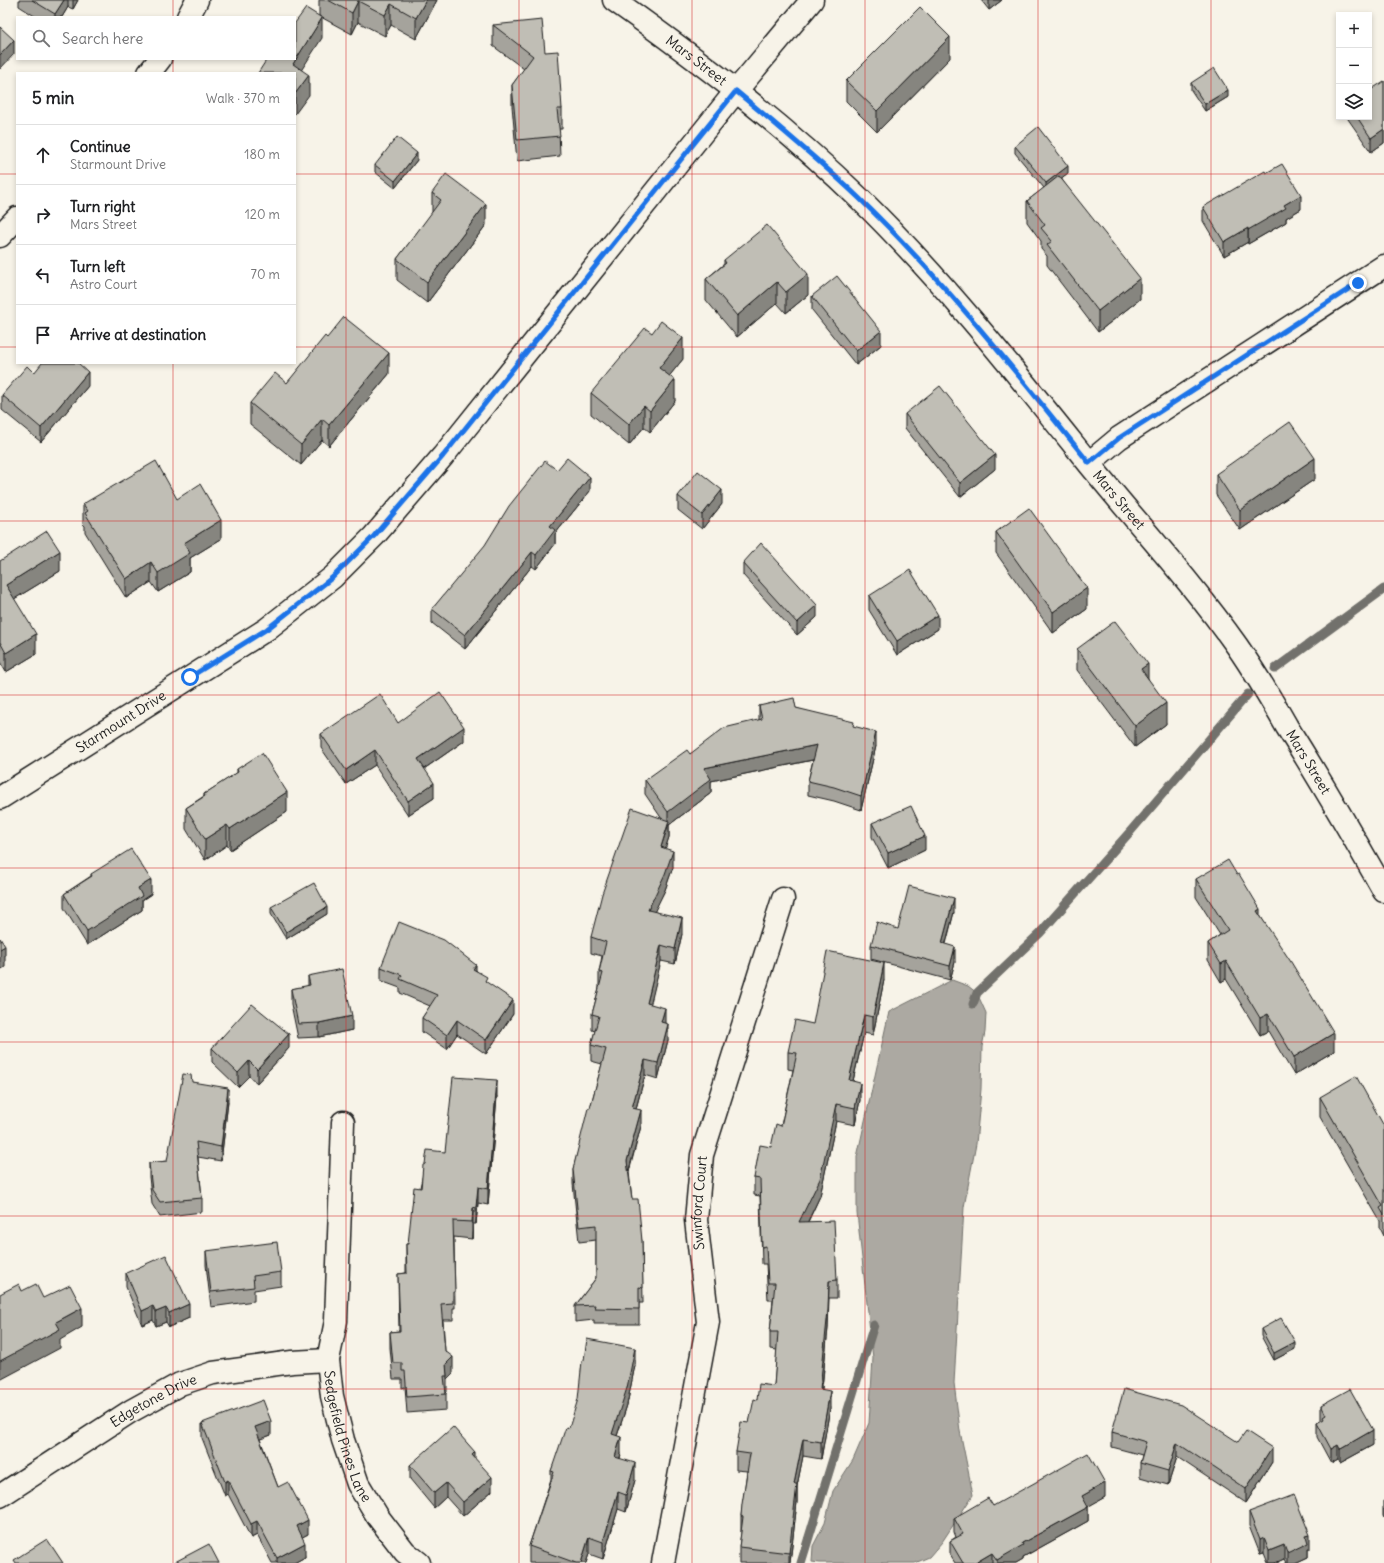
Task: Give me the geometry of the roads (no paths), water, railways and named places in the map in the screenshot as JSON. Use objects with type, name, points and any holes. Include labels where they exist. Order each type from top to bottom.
[{"type":"street","points":[[189,16],[197,0]]},
{"type":"street","name":"Mars Street","points":[[614,0],[679,46],[806,149],[860,199],[919,260],[980,329],[1196,593],[1237,646],[1310,764],[1384,891]]},
{"type":"street","name":"Starmount Drive","points":[[0,798],[267,629],[333,577],[374,536],[443,456],[736,91],[812,0]]},
{"type":"street","points":[[150,72],[159,60]]},
{"type":"street","points":[[0,236],[16,219]]},
{"type":"street","points":[[1089,463],[1119,438],[1384,266]]},
{"type":"street","name":"Swinford Court","points":[[663,1563],[708,1322],[696,1220],[702,1155],[783,899]]},
{"type":"street","name":"Sedgefield Pines Lane","points":[[343,1122],[336,1321],[328,1360],[332,1396],[343,1440],[358,1484],[378,1517],[406,1552],[419,1563]]},
{"type":"street","name":"Edgetone Drive","points":[[0,1496],[131,1410],[180,1384],[213,1373],[292,1362],[328,1360]]},
{"type":"waterway","points":[[1275,669],[1384,589]]},
{"type":"waterway","points":[[973,1004],[977,993],[1040,933],[1129,833],[1248,694]]},
{"type":"waterway","points":[[801,1563],[874,1325]]}]
